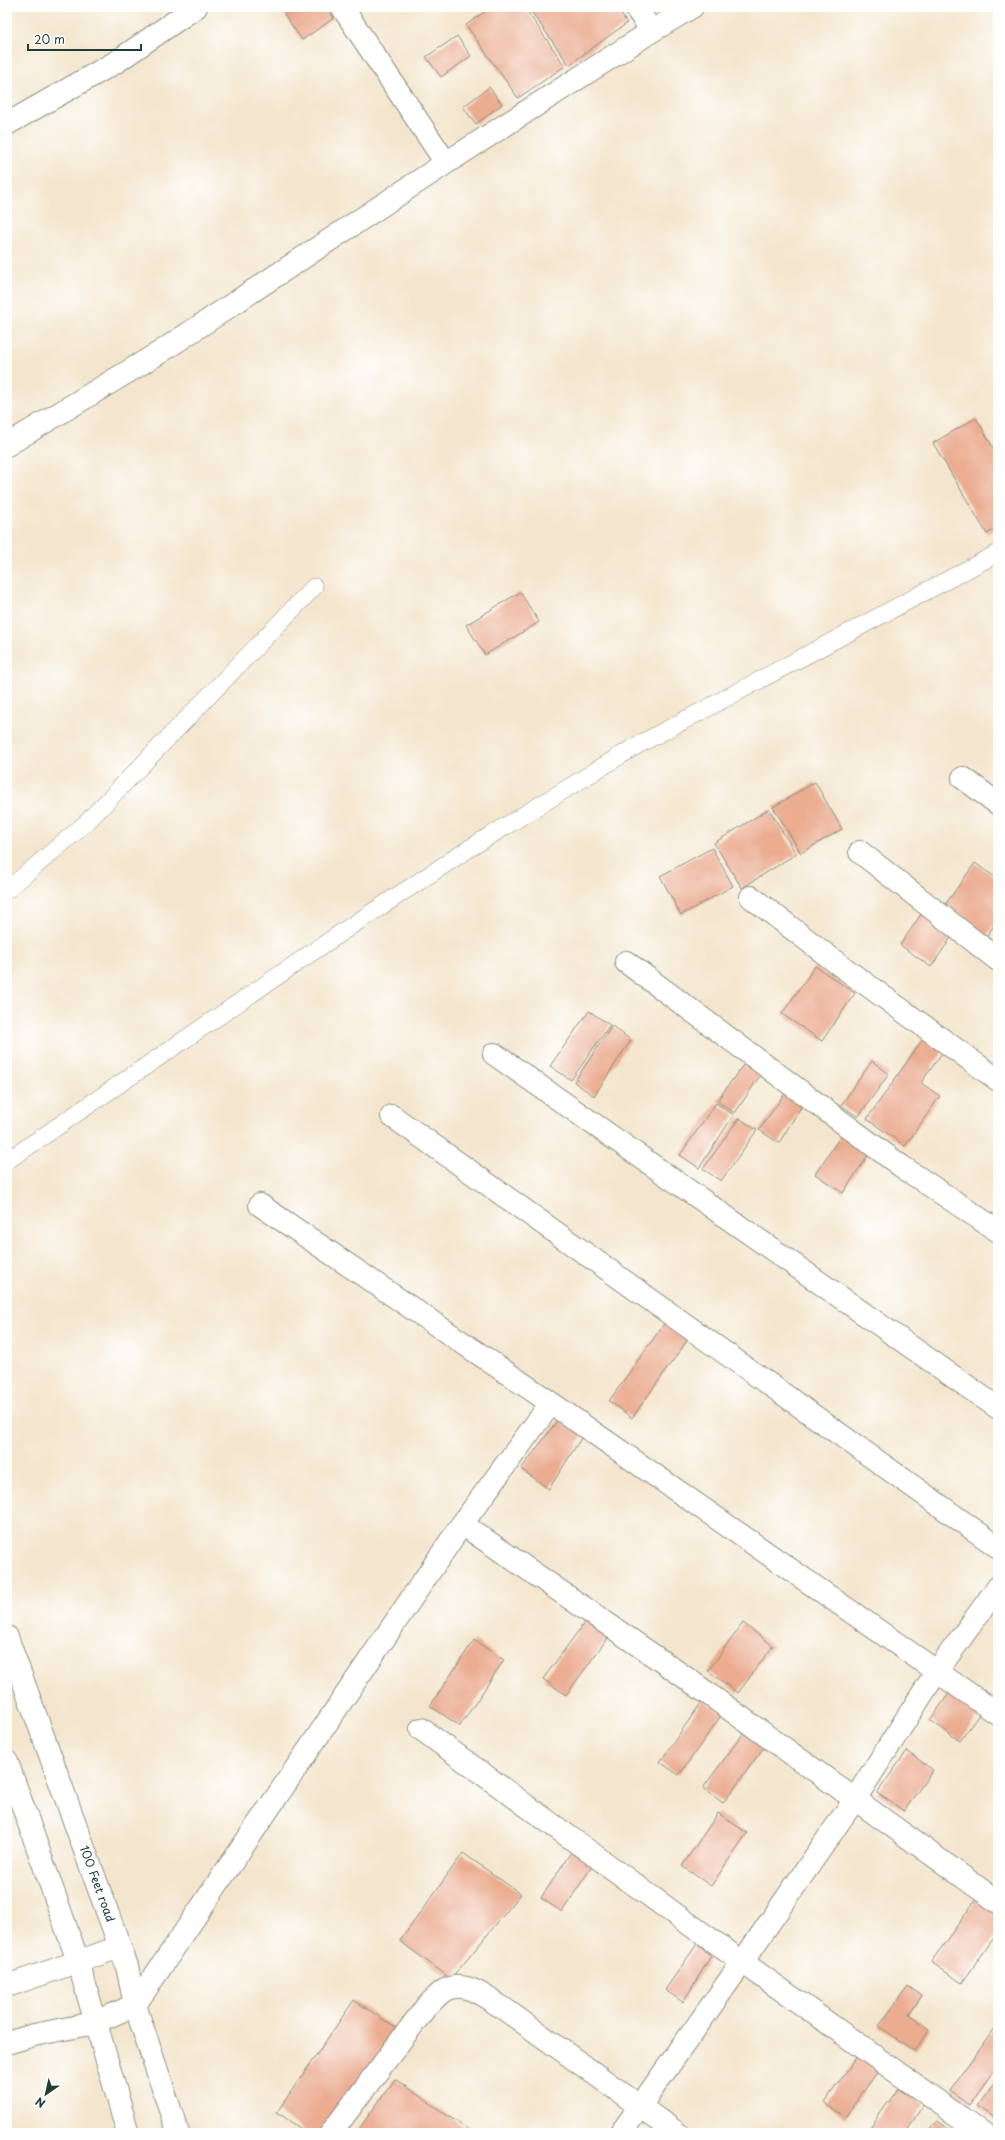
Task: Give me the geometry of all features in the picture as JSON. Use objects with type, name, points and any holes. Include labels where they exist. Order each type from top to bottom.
[{"type":"street","points":[[7,124],[116,62],[196,7]]},
{"type":"street","points":[[342,7],[446,164]]},
{"type":"street","points":[[635,7],[652,31]]},
{"type":"street","points":[[7,445],[162,351],[446,164],[652,31],[692,7]]},
{"type":"street","points":[[963,778],[998,804]]},
{"type":"street","points":[[860,852],[998,960]]},
{"type":"street","points":[[751,897],[837,963],[998,1080]]},
{"type":"street","points":[[626,962],[901,1166],[998,1231]]},
{"type":"street","points":[[494,1054],[998,1408]]},
{"type":"street","points":[[392,1116],[998,1547]]},
{"type":"street","points":[[260,1205],[551,1403],[998,1714]]},
{"type":"street","points":[[7,2043],[34,2035],[94,2023],[135,2005],[462,1524],[551,1403]]},
{"type":"street","points":[[462,1524],[696,1685],[998,1902]]},
{"type":"street","points":[[621,2133],[743,1961],[854,1799],[937,1671],[998,1587]]},
{"type":"street","name":"100 Feet road","points":[[7,1637],[120,1947],[135,2005],[178,2133]]},
{"type":"street","points":[[421,1729],[982,2133]]},
{"type":"street","points":[[7,1762],[78,1961],[94,2023],[128,2133]]},
{"type":"street","points":[[7,1986],[120,1947]]},
{"type":"street","points":[[331,2133],[426,2007],[445,1990],[458,1986],[476,1991],[503,2008],[677,2133]]},
{"type":"lane","points":[[7,1161],[339,934],[470,848],[636,746],[998,553]]},
{"type":"lane","points":[[7,890],[85,824],[314,587]]},
{"type":"building","points":[[295,7],[327,7],[334,18],[302,40],[284,14]]},
{"type":"building","points":[[491,7],[524,7],[565,66],[518,98],[466,25]]},
{"type":"building","points":[[528,7],[616,7],[627,23],[569,65]]},
{"type":"building","points":[[457,36],[471,56],[441,77],[426,57]]},
{"type":"building","points":[[489,87],[502,104],[476,124],[463,107]]},
{"type":"building","points":[[976,418],[998,456],[998,527],[987,534],[933,443]]},
{"type":"building","points":[[520,592],[539,622],[485,655],[466,625]]},
{"type":"building","points":[[815,782],[842,829],[801,853],[773,807]]},
{"type":"building","points":[[769,809],[796,854],[742,888],[714,843]]},
{"type":"building","points":[[712,848],[733,886],[681,915],[660,876]]},
{"type":"building","points":[[975,863],[995,877],[998,873],[998,919],[985,939],[942,909]]},
{"type":"building","points":[[924,910],[955,932],[931,967],[900,945]]},
{"type":"building","points":[[815,966],[855,993],[822,1041],[782,1014]]},
{"type":"building","points":[[589,1011],[610,1025],[571,1080],[550,1066]]},
{"type":"building","points":[[612,1026],[631,1040],[594,1096],[574,1082]]},
{"type":"building","points":[[925,1036],[944,1050],[921,1083],[940,1096],[905,1146],[867,1119]]},
{"type":"building","points":[[872,1061],[889,1074],[858,1117],[841,1105]]},
{"type":"building","points":[[743,1065],[761,1074],[735,1113],[717,1101]]},
{"type":"building","points":[[785,1093],[803,1104],[779,1143],[759,1130]]},
{"type":"building","points":[[716,1103],[734,1115],[699,1168],[680,1155]]},
{"type":"building","points":[[739,1118],[757,1130],[721,1181],[703,1169]]},
{"type":"building","points":[[845,1130],[872,1149],[843,1193],[815,1174]]},
{"type":"building","points":[[666,1321],[689,1338],[632,1418],[609,1401]]},
{"type":"building","points":[[558,1420],[583,1435],[549,1489],[521,1469]]},
{"type":"building","points":[[590,1615],[612,1632],[566,1695],[543,1679]]},
{"type":"building","points":[[743,1623],[773,1646],[738,1693],[708,1671]]},
{"type":"building","points":[[474,1640],[504,1660],[460,1726],[430,1706]]},
{"type":"building","points":[[955,1685],[985,1706],[960,1741],[930,1720]]},
{"type":"building","points":[[703,1700],[723,1713],[679,1775],[660,1762]]},
{"type":"building","points":[[745,1731],[765,1746],[723,1803],[703,1788]]},
{"type":"building","points":[[907,1751],[933,1770],[904,1811],[877,1793]]},
{"type":"building","points":[[718,1813],[747,1833],[711,1886],[682,1866]]},
{"type":"building","points":[[575,1846],[596,1860],[562,1912],[541,1898]]},
{"type":"building","points":[[463,1853],[521,1894],[451,1979],[400,1941]]},
{"type":"building","points":[[979,1895],[998,1909],[998,1932],[962,1983],[931,1962]]},
{"type":"building","points":[[697,1944],[711,1956],[683,2002],[665,1990]]},
{"type":"building","points":[[908,1986],[922,1996],[909,2014],[930,2029],[914,2051],[879,2026]]},
{"type":"building","points":[[354,2000],[399,2030],[328,2133],[307,2133],[277,2112]]},
{"type":"building","points":[[998,2024],[998,2066],[970,2105],[950,2091]]},
{"type":"building","points":[[863,2048],[884,2063],[845,2117],[824,2103]]},
{"type":"building","points":[[998,2077],[998,2121],[977,2106]]},
{"type":"building","points":[[395,2079],[473,2133],[356,2133]]},
{"type":"building","points":[[898,2089],[924,2104],[905,2133],[866,2133]]},
{"type":"building","points":[[937,2121],[956,2133],[927,2133]]}]
